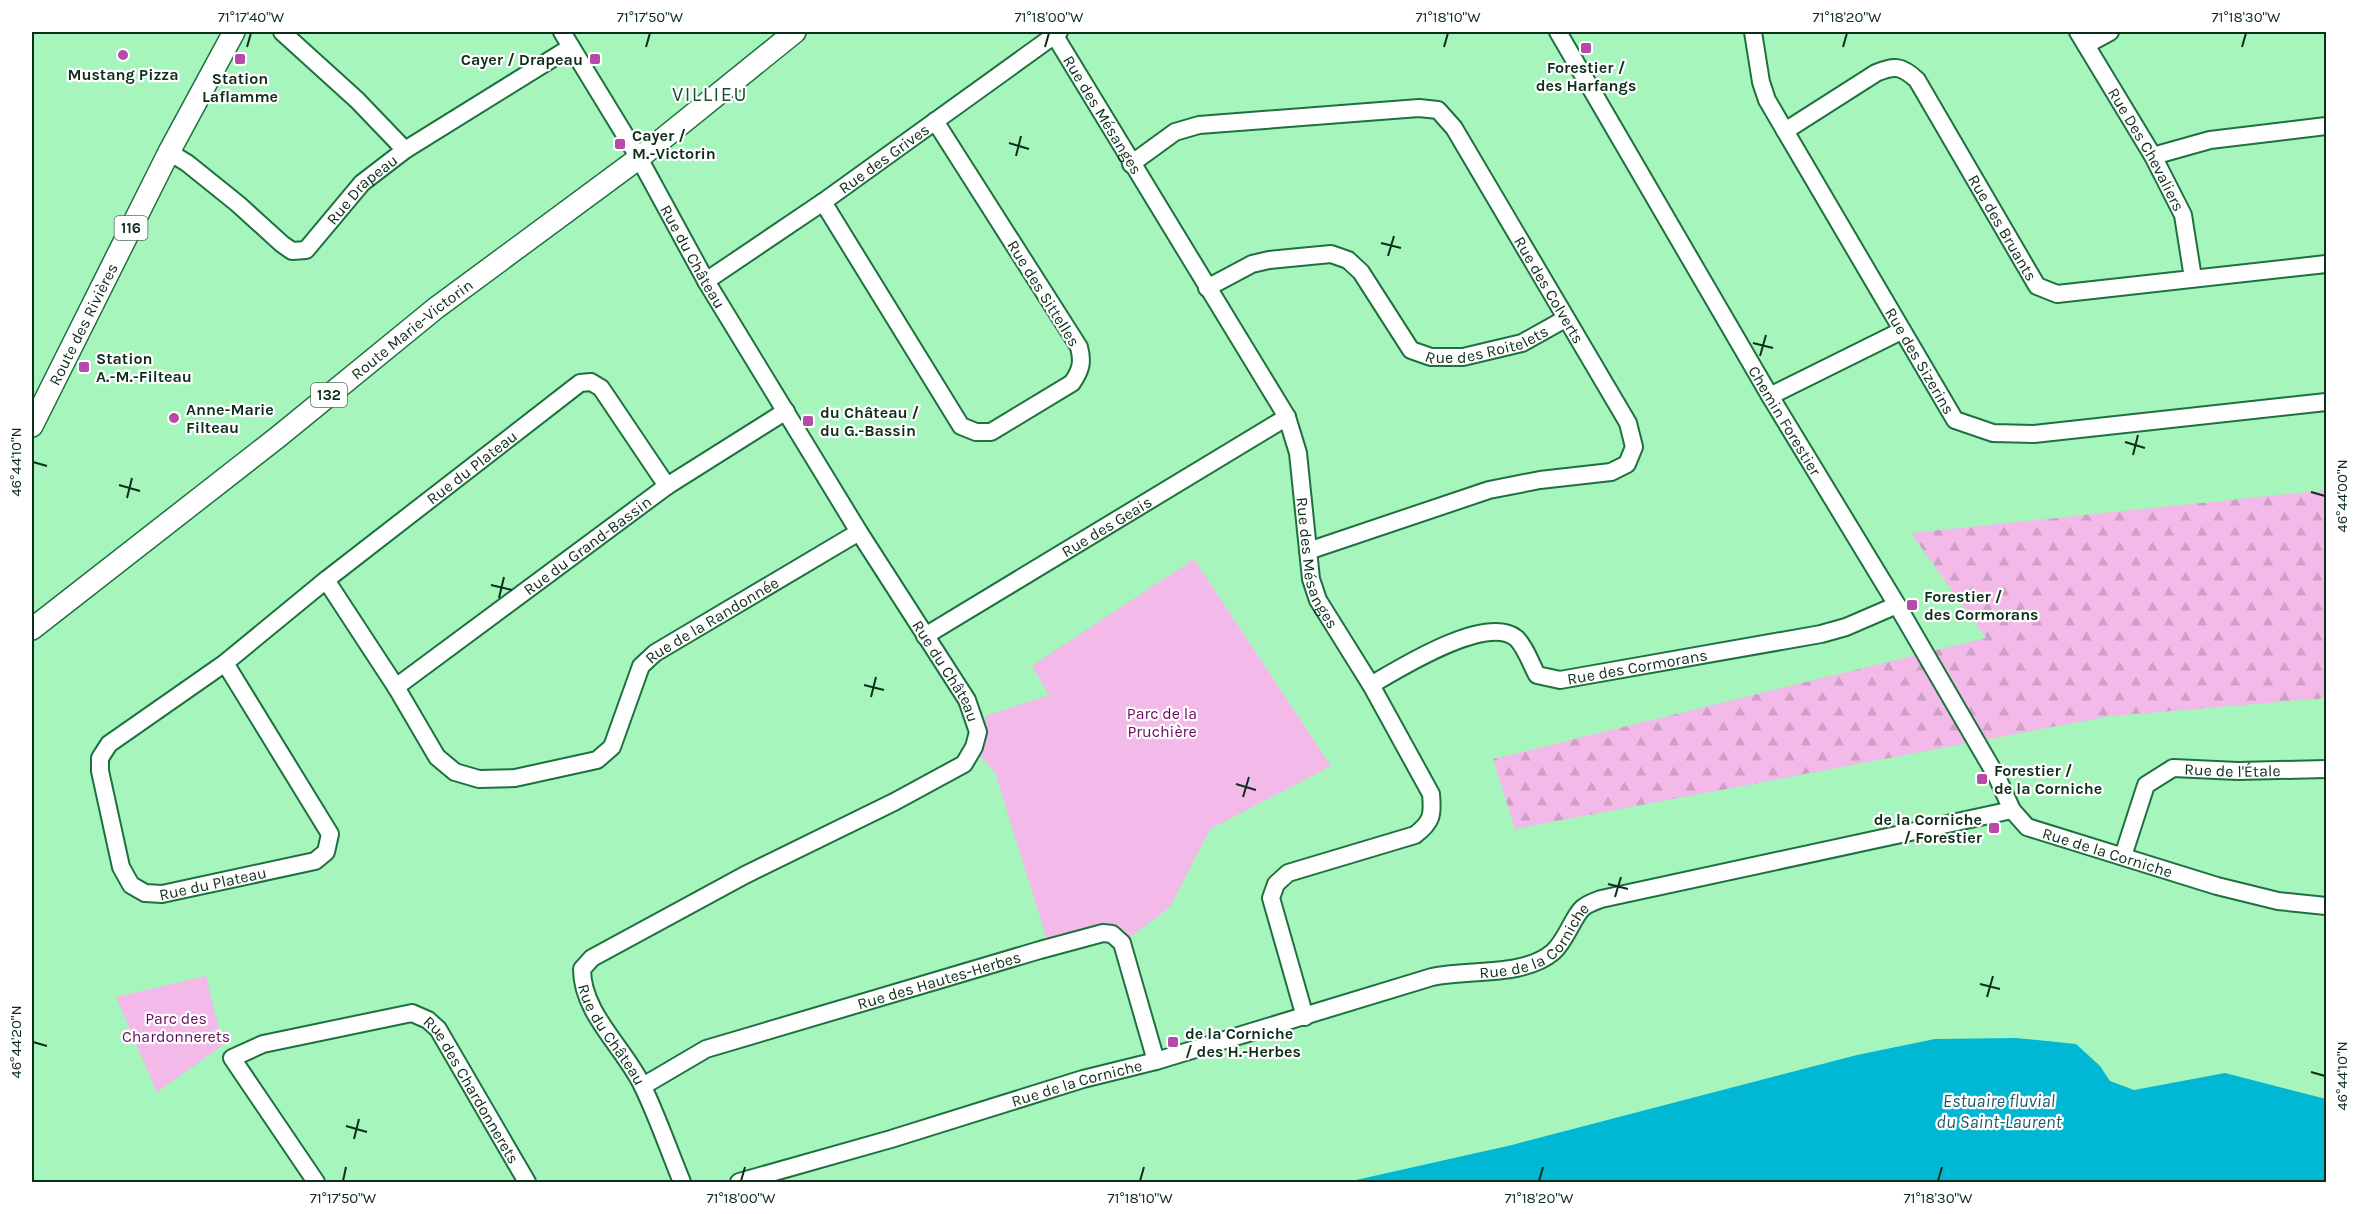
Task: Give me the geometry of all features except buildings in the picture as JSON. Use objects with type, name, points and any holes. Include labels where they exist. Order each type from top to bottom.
[{"type":"main road","name":"Route des Rivières","points":[[32,426],[169,152],[234,32]]},
{"type":"main road","name":"Route Marie-Victorin","points":[[32,629],[278,437],[436,308],[639,158],[795,32]]},
{"type":"street","points":[[282,32],[357,100],[405,150]]},
{"type":"street","name":"Rue du Château","points":[[562,32],[639,158],[706,281],[859,532],[967,700],[978,732],[974,747],[964,764],[894,802],[745,875],[592,958],[582,969],[582,983],[587,999],[643,1086],[682,1182]]},
{"type":"street","name":"Rue des Sizerins","points":[[1753,32],[1761,82],[1767,100],[1955,420],[1993,433],[2034,434],[2326,402]]},
{"type":"street","points":[[2082,38],[2110,32]]},
{"type":"street","name":"Chemin Forestier","points":[[1562,33],[1770,396],[1897,605],[1997,777],[2012,810]]},
{"type":"street","name":"Rue des Grives","points":[[706,281],[823,202],[1057,34]]},
{"type":"street","name":"Rue des Mésanges","points":[[1057,34],[1131,164],[1287,417],[1298,453],[1311,579],[1318,600],[1371,686],[1431,794],[1432,807],[1428,825],[1415,835],[1288,873],[1276,884],[1271,898],[1305,1017]]},
{"type":"street","name":"Rue Des Chevaliers","points":[[2082,38],[2153,156],[2183,215],[2193,278]]},
{"type":"street","name":"Rue Drapeau","points":[[169,152],[187,163],[238,204],[282,244],[292,251],[300,252],[314,243],[362,183],[405,150],[571,47]]},
{"type":"street","name":"Rue des Bruants","points":[[1785,131],[1876,73],[1891,67],[1907,71],[1917,80],[2037,286],[2057,294],[2326,264]]},
{"type":"street","name":"Rue des Colverts","points":[[1131,164],[1174,132],[1198,125],[1419,108],[1438,110],[1454,128],[1628,423],[1634,447],[1627,464],[1611,472],[1540,480],[1489,490],[1308,551]]},
{"type":"street","name":"Rue des Sittelles","points":[[823,202],[961,426],[976,432],[990,432],[1072,383],[1083,360],[1079,347],[935,121]]},
{"type":"street","points":[[2153,156],[2210,140],[2326,126]]},
{"type":"street","name":"Rue des Roitelets","points":[[1207,288],[1252,264],[1269,260],[1331,254],[1348,260],[1361,272],[1412,350],[1431,357],[1463,357],[1522,343],[1565,318]]},
{"type":"street","points":[[1770,396],[1901,331]]},
{"type":"street","name":"Rue du Plateau","points":[[225,663],[330,834],[326,852],[315,861],[256,875],[162,894],[146,893],[131,885],[122,867],[100,771],[100,758],[109,744],[225,663],[326,580],[580,383],[591,382],[601,388],[667,486]]},
{"type":"street","name":"Rue du Grand-Bassin","points":[[396,687],[667,486],[786,411]]},
{"type":"street","name":"Rue des Geais","points":[[925,636],[1287,417]]},
{"type":"street","name":"Rue de la Randonnée","points":[[326,580],[396,687],[437,757],[455,772],[479,779],[514,778],[597,760],[612,747],[641,666],[655,653],[859,532]]},
{"type":"street","name":"Rue des Cormorans","points":[[1371,686],[1435,649],[1491,631],[1508,633],[1519,640],[1537,675],[1560,680],[1821,634],[1846,627],[1897,605]]},
{"type":"street","name":"Rue de l'Étale","points":[[2123,856],[2146,785],[2173,768],[2238,771],[2326,769]]},
{"type":"street","name":"Rue de la Corniche","points":[[739,1182],[891,1139],[1083,1079],[1156,1061],[1305,1017],[1432,977],[1450,973],[1519,968],[1543,960],[1556,950],[1582,908],[1601,899],[2012,810],[2027,827],[2217,886],[2278,901],[2326,906]]},
{"type":"street","name":"Rue des Hautes-Herbes","points":[[643,1086],[706,1049],[1103,933],[1112,934],[1122,943],[1156,1061]]},
{"type":"street","name":"Rue des Chardonnerets","points":[[316,1182],[232,1058],[263,1044],[412,1013],[428,1020],[438,1029],[527,1182]]},
{"type":"green space","points":[[2326,490],[2326,698],[2110,716],[1515,829],[1493,759],[1986,638],[1911,533]]},
{"type":"green space","name":"Parc de la Pruchière","points":[[1194,559],[1331,766],[1210,829],[1170,907],[1129,938],[1118,929],[1047,940],[995,772],[980,756],[985,716],[1049,695],[1032,666]]},
{"type":"green space","name":"Parc des Chardonnerets","points":[[206,976],[223,1045],[157,1092],[116,997]]},
{"type":"water","name":"Estuaire fluvial du Saint-Laurent","points":[[2016,1038],[2076,1044],[2100,1066],[2110,1081],[2134,1090],[2225,1073],[2326,1099],[2326,1182],[1347,1182],[1512,1145],[1857,1055],[1935,1039]]},
{"type":"place","name":"Forestier / des Harfangs","points":[[1586,48]]},
{"type":"place","name":"Mustang Pizza","points":[[123,55]]},
{"type":"place","name":"Station Laflamme","points":[[240,59]]},
{"type":"place","name":"Cayer / Drapeau","points":[[595,59]]},
{"type":"place","name":"Cayer / M.-Victorin","points":[[620,144]]},
{"type":"place","name":"Station A.-M.-Filteau","points":[[84,367]]},
{"type":"place","name":"Anne-Marie Filteau","points":[[174,418]]},
{"type":"place","name":"du Château / du G.-Bassin","points":[[808,421]]},
{"type":"place","name":"Forestier / des Cormorans","points":[[1912,605]]},
{"type":"place","name":"Forestier / de la Corniche","points":[[1982,779]]},
{"type":"place","name":"de la Corniche / Forestier","points":[[1994,828]]},
{"type":"place","name":"de la Corniche / des H.-Herbes","points":[[1173,1042]]},
{"type":"district","name":"VILLIEU","points":[[710,94]]}]
